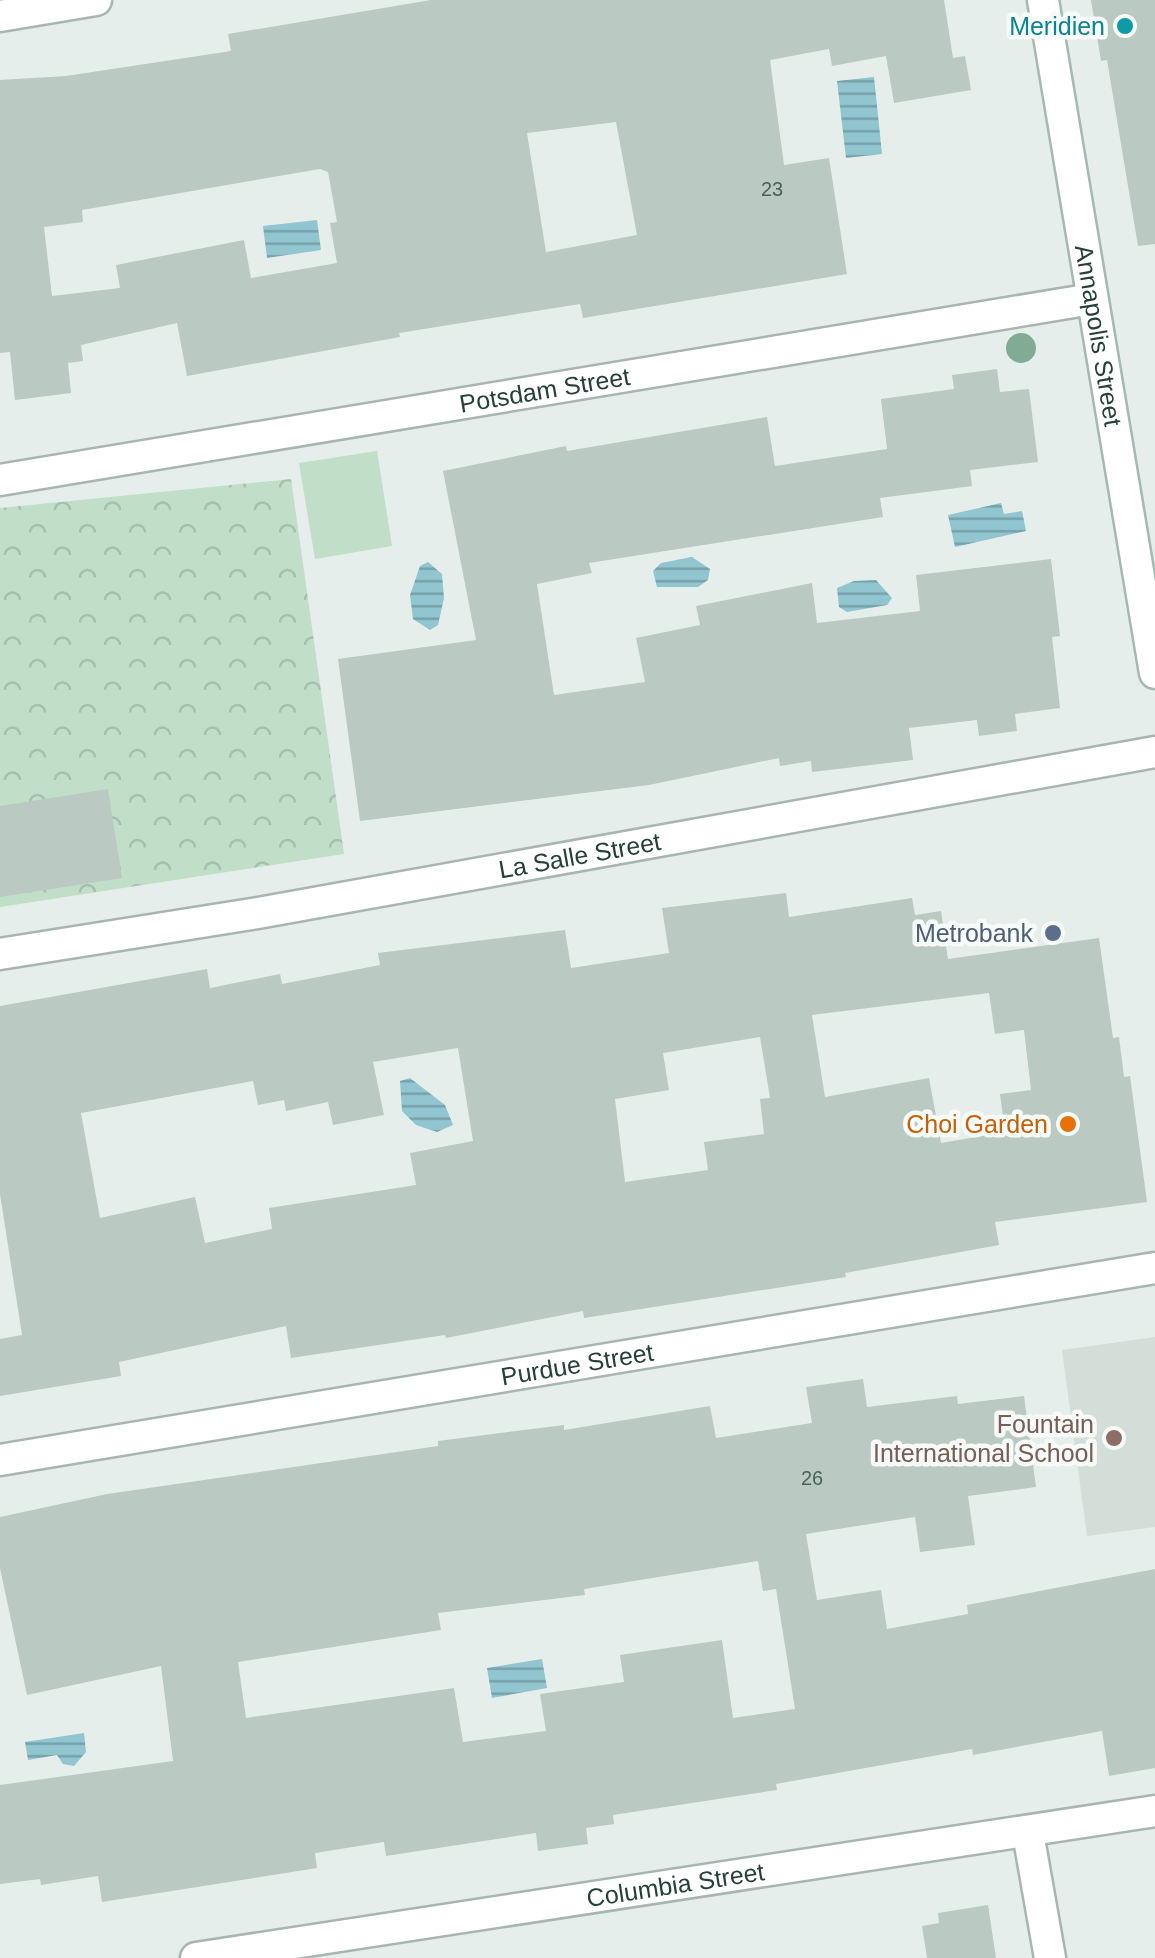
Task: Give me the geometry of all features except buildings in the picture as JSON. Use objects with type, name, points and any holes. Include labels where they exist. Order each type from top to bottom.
[{"type":"street","points":[[0,16],[96,0]]},
{"type":"street","name":"Annapolis Street","points":[[1044,0],[1155,673]]},
{"type":"street","name":"Potsdam Street","points":[[0,480],[1092,299]]},
{"type":"street","name":"La Salle Street","points":[[0,954],[258,914],[1155,752]]},
{"type":"street","name":"Purdue Street","points":[[0,1460],[1155,1268]]},
{"type":"street","name":"Columbia Street","points":[[196,1958],[1155,1811]]},
{"type":"street","points":[[1028,1833],[1050,1958]]},
{"type":"shaded area","name":"Fountain International School","points":[[1155,1337],[1155,1527],[1087,1536],[1062,1350]]},
{"type":"green space","points":[[377,451],[392,546],[315,559],[299,463]]},
{"type":"green space","points":[[291,479],[344,854],[0,907],[0,508]]},
{"type":"water","points":[[874,77],[882,154],[846,158],[837,81]]},
{"type":"water","points":[[317,220],[321,250],[267,258],[263,226]]},
{"type":"water","points":[[1001,503],[1004,514],[1022,511],[1026,531],[955,547],[948,515]]},
{"type":"water","points":[[692,557],[710,569],[708,580],[698,587],[657,587],[653,571],[661,563]]},
{"type":"water","points":[[428,562],[442,574],[444,598],[438,625],[430,630],[413,619],[410,595],[420,566]]},
{"type":"water","points":[[876,580],[892,598],[887,605],[847,612],[839,607],[837,588],[854,581]]},
{"type":"water","points":[[410,1078],[445,1105],[453,1125],[437,1132],[416,1125],[402,1111],[400,1081]]},
{"type":"water","points":[[542,1659],[547,1688],[492,1698],[487,1668]]},
{"type":"water","points":[[84,1733],[86,1752],[74,1766],[63,1764],[57,1755],[28,1760],[25,1742]]},
{"type":"place","name":"Meridien","points":[[1125,26]]},
{"type":"place","name":"Metrobank","points":[[1053,933]]},
{"type":"place","name":"Choi Garden","points":[[1068,1124]]},
{"type":"place","name":"Fountain International School","points":[[1114,1438]]}]
